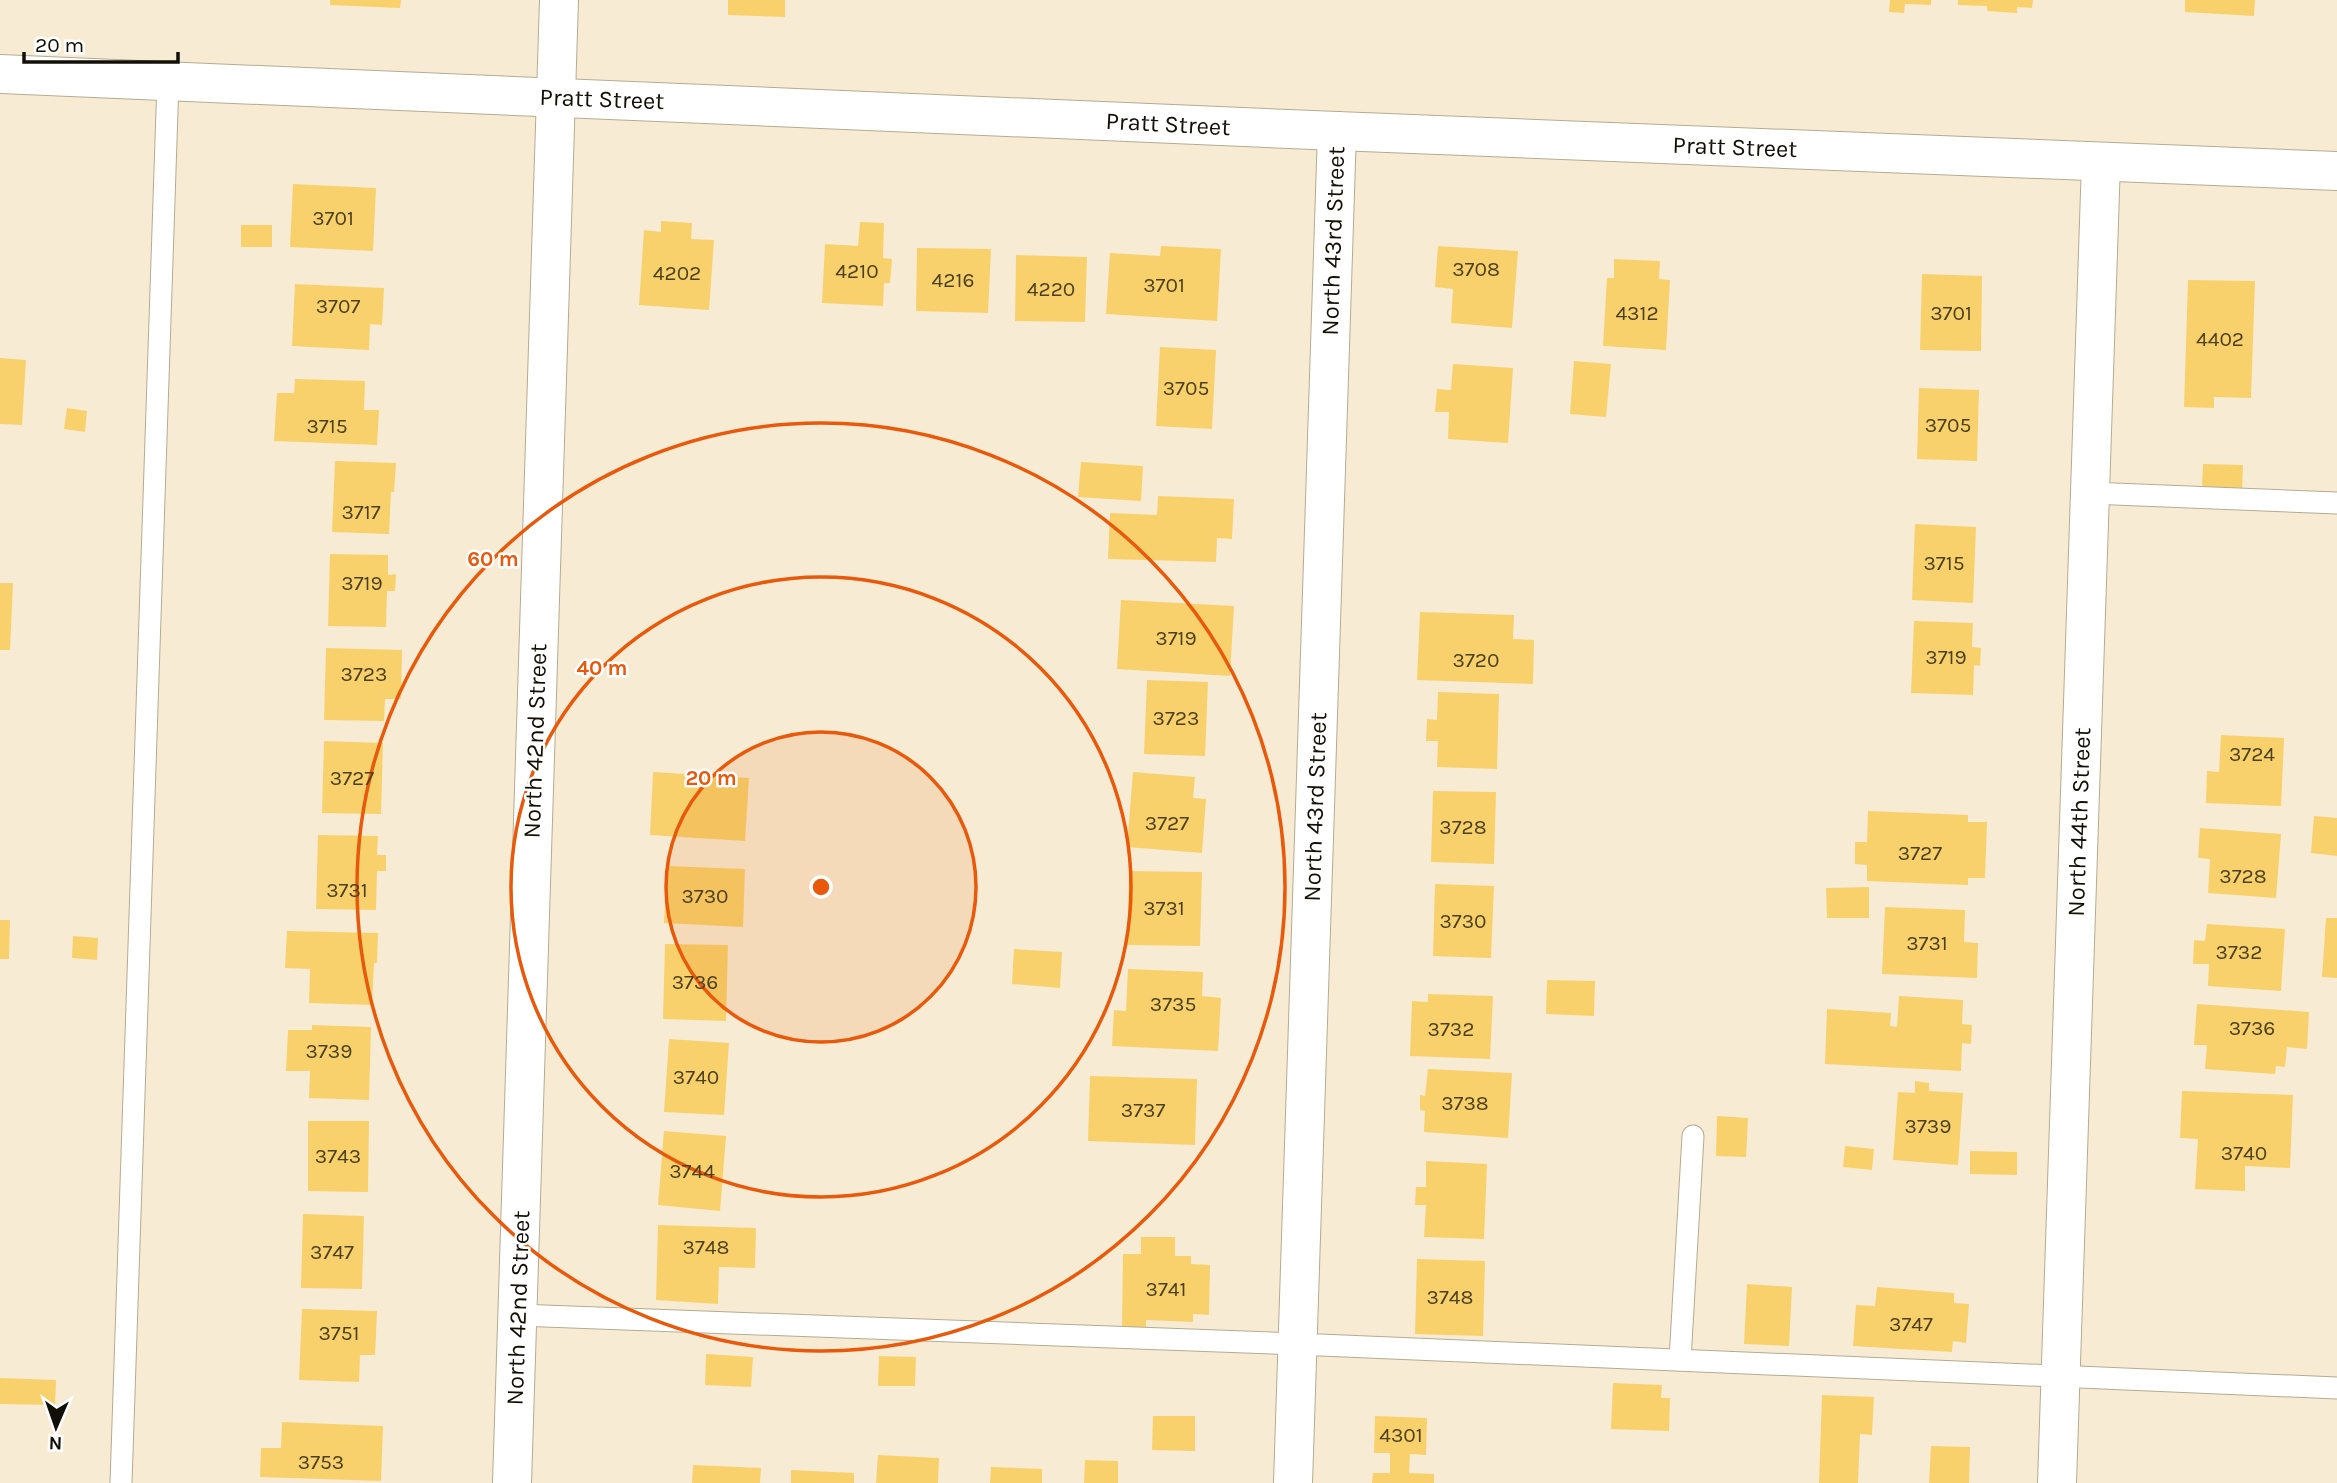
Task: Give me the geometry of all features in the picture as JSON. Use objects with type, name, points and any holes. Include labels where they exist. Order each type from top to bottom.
[{"type":"street","name":"North 42nd Street","points":[[512,1483],[559,0]]},
{"type":"street","name":"Pratt Street","points":[[0,74],[2337,171]]},
{"type":"street","name":"North 43rd Street","points":[[1293,1483],[1337,131]]},
{"type":"street","name":"North 44th Street","points":[[2057,1483],[2101,162]]},
{"type":"lane","points":[[121,1483],[168,81]]},
{"type":"lane","points":[[2090,493],[2337,503]]},
{"type":"lane","points":[[1680,1360],[1693,1136]]},
{"type":"lane","points":[[518,1315],[1297,1344],[2337,1388]]},
{"type":"building","points":[[330,0],[401,0],[400,8],[330,5]]},
{"type":"building","points":[[728,0],[785,0],[785,17],[728,15]]},
{"type":"building","points":[[1890,0],[1931,0],[1931,5],[1905,4],[1904,13],[1889,12]]},
{"type":"building","points":[[1958,0],[2033,0],[2032,8],[2017,7],[2017,13],[1987,11],[1987,6],[1958,5]]},
{"type":"building","points":[[2185,0],[2255,0],[2254,16],[2185,12]]},
{"type":"building","points":[[293,184],[376,188],[373,251],[290,247]]},
{"type":"building","points":[[661,221],[692,223],[691,239],[714,240],[709,310],[639,305],[644,230],[661,232]]},
{"type":"building","points":[[860,222],[884,223],[883,258],[892,259],[890,283],[884,283],[883,306],[822,303],[825,244],[858,246]]},
{"type":"building","points":[[241,225],[272,225],[272,247],[241,247]]},
{"type":"building","points":[[1161,246],[1221,249],[1217,321],[1106,314],[1110,253],[1160,256]]},
{"type":"building","points":[[1438,246],[1518,251],[1512,328],[1451,323],[1453,289],[1435,287]]},
{"type":"building","points":[[917,248],[991,249],[988,313],[916,311]]},
{"type":"building","points":[[1016,255],[1087,257],[1085,322],[1015,321]]},
{"type":"building","points":[[1614,259],[1660,261],[1659,279],[1670,280],[1666,350],[1603,346],[1607,278],[1614,278]]},
{"type":"building","points":[[1922,274],[1982,276],[1981,351],[1920,350]]},
{"type":"building","points":[[2188,280],[2255,281],[2251,398],[2214,397],[2214,408],[2184,407]]},
{"type":"building","points":[[295,284],[384,288],[382,325],[370,324],[369,350],[292,346]]},
{"type":"building","points":[[1160,347],[1216,350],[1212,429],[1156,426]]},
{"type":"building","points":[[0,358],[26,360],[22,425],[0,424]]},
{"type":"building","points":[[1574,361],[1611,364],[1606,417],[1570,414]]},
{"type":"building","points":[[1453,364],[1513,368],[1508,443],[1448,439],[1449,412],[1435,412],[1437,389],[1451,390]]},
{"type":"building","points":[[295,379],[365,381],[364,410],[379,410],[377,445],[274,441],[277,393],[294,393]]},
{"type":"building","points":[[1919,388],[1979,390],[1977,461],[1917,459]]},
{"type":"building","points":[[67,408],[87,411],[85,432],[64,429]]},
{"type":"building","points":[[335,461],[396,463],[394,492],[391,492],[389,534],[332,532]]},
{"type":"building","points":[[1081,462],[1143,466],[1141,501],[1078,497]]},
{"type":"building","points":[[2203,464],[2243,465],[2242,492],[2202,489]]},
{"type":"building","points":[[1158,496],[1234,499],[1232,539],[1217,538],[1216,562],[1108,559],[1110,513],[1157,515]]},
{"type":"building","points":[[1915,524],[1976,527],[1973,603],[1912,600]]},
{"type":"building","points":[[330,554],[388,555],[388,575],[396,574],[395,591],[387,591],[386,627],[328,626]]},
{"type":"building","points":[[0,583],[13,583],[10,650],[0,650]]},
{"type":"building","points":[[1121,600],[1234,606],[1230,676],[1117,669]]},
{"type":"building","points":[[1420,612],[1514,615],[1513,639],[1534,640],[1533,684],[1417,680]]},
{"type":"building","points":[[1914,621],[1973,623],[1972,647],[1981,648],[1980,666],[1974,665],[1973,695],[1911,693]]},
{"type":"building","points":[[326,648],[402,650],[401,699],[385,699],[384,721],[324,720]]},
{"type":"building","points":[[1147,680],[1208,682],[1205,756],[1144,754]]},
{"type":"building","points":[[1438,692],[1499,694],[1497,769],[1437,767],[1438,741],[1426,741],[1427,719],[1437,720]]},
{"type":"building","points":[[2221,735],[2284,738],[2281,806],[2206,803],[2207,771],[2219,772]]},
{"type":"building","points":[[324,741],[383,743],[381,814],[322,813]]},
{"type":"building","points":[[653,772],[749,778],[745,841],[650,835]]},
{"type":"building","points":[[1133,772],[1195,777],[1193,798],[1206,799],[1202,853],[1127,847]]},
{"type":"building","points":[[1433,791],[1496,792],[1494,864],[1431,862]]},
{"type":"building","points":[[1868,811],[1968,815],[1968,822],[1987,822],[1985,878],[1968,878],[1968,885],[1867,881],[1867,865],[1855,864],[1855,842],[1867,842]]},
{"type":"building","points":[[2314,816],[2337,818],[2337,856],[2311,853]]},
{"type":"building","points":[[2200,828],[2281,834],[2276,898],[2208,893],[2210,859],[2198,858]]},
{"type":"building","points":[[318,835],[378,836],[377,855],[386,855],[386,871],[377,871],[376,910],[316,909]]},
{"type":"building","points":[[667,866],[745,869],[743,927],[664,923]]},
{"type":"building","points":[[1129,871],[1202,872],[1200,946],[1127,945]]},
{"type":"building","points":[[1435,884],[1494,886],[1491,958],[1433,956]]},
{"type":"building","points":[[1869,887],[1869,918],[1827,918],[1826,888]]},
{"type":"building","points":[[1885,907],[1965,910],[1964,942],[1978,943],[1977,978],[1882,974]]},
{"type":"building","points":[[2326,918],[2337,918],[2337,978],[2322,977]]},
{"type":"building","points":[[0,920],[10,920],[9,959],[0,959]]},
{"type":"building","points":[[2207,924],[2285,929],[2281,991],[2208,986],[2209,964],[2193,964],[2194,940],[2205,941]]},
{"type":"building","points":[[287,931],[378,933],[372,1005],[309,1003],[310,969],[285,968]]},
{"type":"building","points":[[73,936],[98,938],[97,960],[72,958]]},
{"type":"building","points":[[665,944],[728,945],[726,1021],[663,1019]]},
{"type":"building","points":[[1014,949],[1062,952],[1060,988],[1012,984]]},
{"type":"building","points":[[1128,969],[1203,972],[1202,996],[1221,998],[1218,1051],[1112,1046],[1114,1010],[1126,1011]]},
{"type":"building","points":[[1547,980],[1595,981],[1594,1016],[1546,1014]]},
{"type":"building","points":[[1428,994],[1493,996],[1490,1059],[1410,1056],[1412,1001],[1428,1002]]},
{"type":"building","points":[[1899,996],[1963,1000],[1962,1024],[1972,1025],[1971,1044],[1962,1043],[1961,1071],[1825,1064],[1827,1009],[1891,1013],[1890,1026],[1897,1027]]},
{"type":"building","points":[[2197,1004],[2309,1012],[2307,1049],[2287,1047],[2285,1067],[2276,1066],[2275,1074],[2205,1069],[2207,1045],[2194,1045]]},
{"type":"building","points":[[312,1025],[371,1027],[369,1100],[309,1098],[310,1071],[286,1071],[288,1030],[312,1030]]},
{"type":"building","points":[[669,1039],[729,1043],[724,1115],[664,1112]]},
{"type":"building","points":[[1428,1069],[1512,1073],[1508,1138],[1424,1132],[1425,1111],[1420,1110],[1420,1095],[1425,1096]]},
{"type":"building","points":[[1090,1076],[1197,1079],[1195,1145],[1088,1141]]},
{"type":"building","points":[[1915,1081],[1929,1083],[1929,1091],[1963,1093],[1958,1165],[1893,1160],[1898,1092],[1915,1093]]},
{"type":"building","points":[[2182,1091],[2293,1095],[2290,1168],[2245,1166],[2245,1191],[2195,1189],[2198,1139],[2180,1138]]},
{"type":"building","points":[[1717,1116],[1748,1118],[1746,1157],[1716,1156]]},
{"type":"building","points":[[308,1121],[369,1121],[368,1192],[308,1191]]},
{"type":"building","points":[[664,1131],[726,1136],[720,1211],[658,1205]]},
{"type":"building","points":[[1845,1146],[1874,1149],[1872,1170],[1843,1167]]},
{"type":"building","points":[[1970,1151],[2017,1152],[2017,1175],[1970,1174]]},
{"type":"building","points":[[1426,1161],[1487,1164],[1484,1239],[1424,1237],[1426,1205],[1415,1205],[1416,1187],[1426,1187]]},
{"type":"building","points":[[303,1214],[364,1216],[362,1289],[301,1288]]},
{"type":"building","points":[[658,1225],[756,1228],[755,1268],[719,1267],[718,1304],[656,1300]]},
{"type":"building","points":[[1141,1237],[1175,1237],[1175,1256],[1191,1256],[1191,1264],[1210,1265],[1209,1315],[1193,1314],[1193,1322],[1146,1320],[1146,1330],[1122,1329],[1123,1254],[1141,1254]]},
{"type":"building","points":[[1417,1259],[1485,1261],[1483,1336],[1415,1334]]},
{"type":"building","points":[[1747,1284],[1792,1287],[1789,1346],[1744,1344]]},
{"type":"building","points":[[1877,1287],[1954,1293],[1954,1303],[1969,1304],[1966,1343],[1953,1341],[1952,1352],[1853,1346],[1856,1305],[1875,1306]]},
{"type":"building","points":[[302,1309],[377,1311],[375,1355],[360,1355],[359,1382],[299,1380]]},
{"type":"building","points":[[706,1354],[753,1357],[751,1387],[705,1385]]},
{"type":"building","points":[[879,1356],[916,1357],[915,1386],[878,1386]]},
{"type":"building","points":[[0,1378],[56,1380],[55,1405],[0,1404]]},
{"type":"building","points":[[1613,1383],[1662,1385],[1661,1398],[1670,1398],[1669,1431],[1611,1429]]},
{"type":"building","points":[[1822,1395],[1874,1397],[1872,1435],[1860,1434],[1858,1483],[1819,1483]]},
{"type":"building","points":[[1153,1416],[1195,1416],[1195,1451],[1152,1450]]},
{"type":"building","points":[[1375,1416],[1427,1418],[1426,1455],[1410,1454],[1409,1473],[1434,1474],[1434,1483],[1372,1483],[1373,1473],[1390,1473],[1390,1453],[1374,1453]]},
{"type":"building","points":[[282,1422],[383,1426],[381,1481],[260,1477],[261,1448],[281,1448]]},
{"type":"building","points":[[1931,1446],[1970,1447],[1969,1483],[1929,1483]]},
{"type":"building","points":[[878,1455],[939,1458],[938,1483],[876,1483]]},
{"type":"building","points":[[1085,1460],[1118,1461],[1118,1483],[1084,1483]]},
{"type":"building","points":[[693,1465],[761,1468],[760,1483],[692,1483]]},
{"type":"building","points":[[991,1467],[1042,1469],[1042,1483],[990,1483]]},
{"type":"building","points":[[791,1470],[854,1473],[854,1483],[791,1483]]}]
